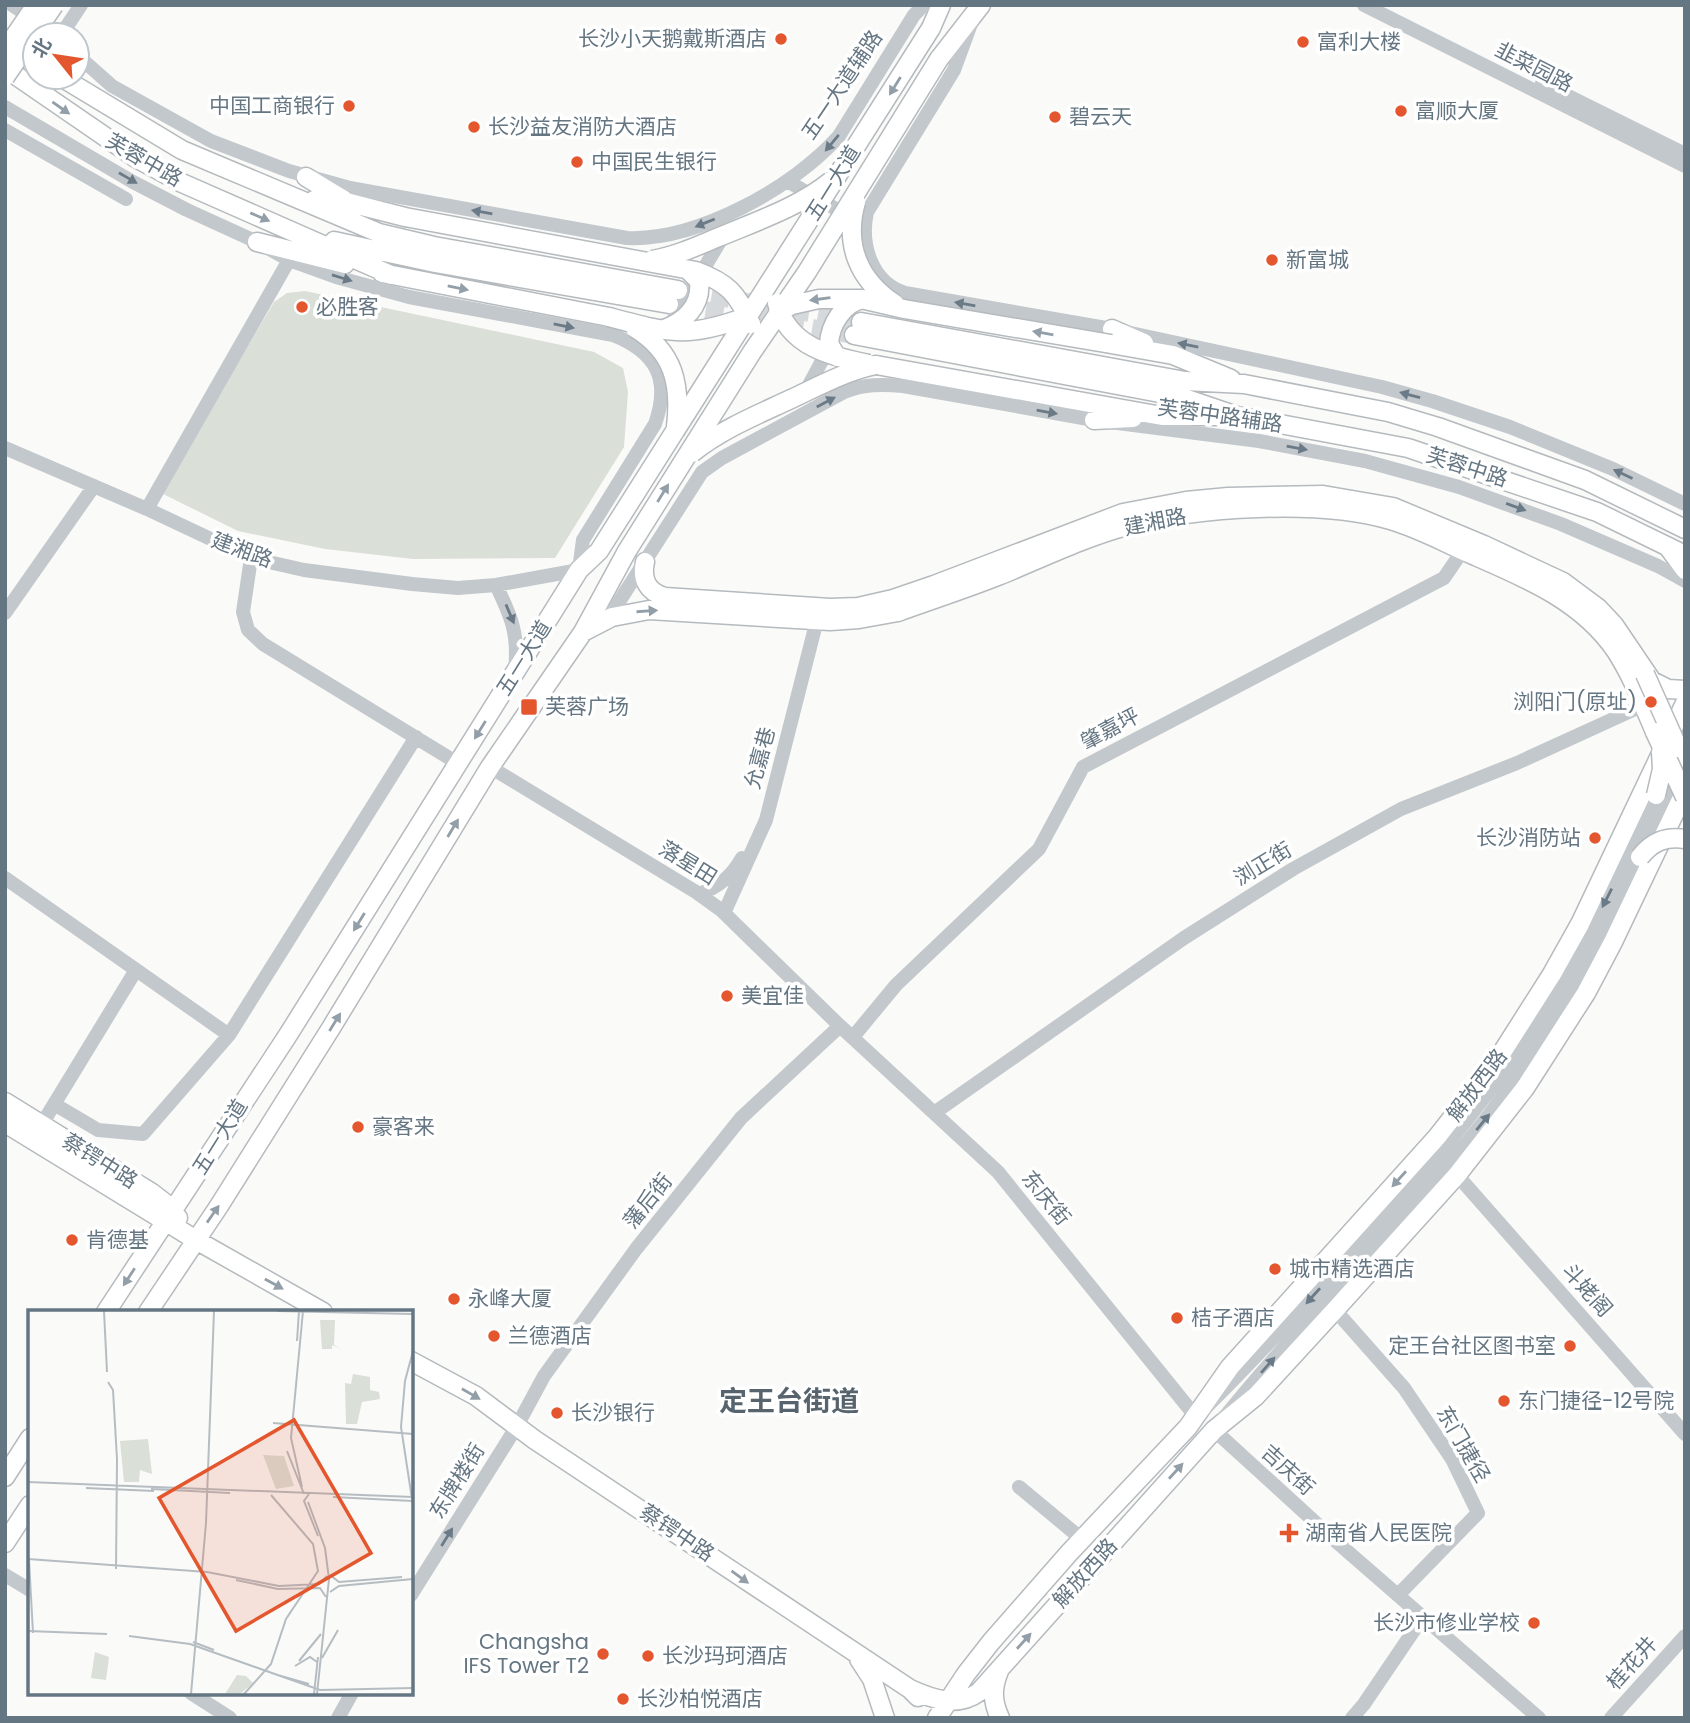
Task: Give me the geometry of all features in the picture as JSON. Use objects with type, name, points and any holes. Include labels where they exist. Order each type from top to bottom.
[{"type":"main road","points":[[5,50],[36,5]]},
{"type":"main road","points":[[5,77],[54,5]]},
{"type":"main road","name":"五一大道","points":[[108,1310],[459,764],[579,570],[598,551],[720,358],[750,322],[782,263],[931,28],[941,5]]},
{"type":"main road","name":"五一大道","points":[[149,1310],[174,1271],[189,1236],[331,1028],[490,767],[583,632],[627,551],[779,308],[793,292],[939,59],[977,11]]},
{"type":"main road","points":[[5,40],[21,51]]},
{"type":"main road","name":"芙蓉中路","points":[[5,68],[136,158],[182,183],[293,232]]},
{"type":"main road","name":"芙蓉中路","points":[[84,91],[182,150],[235,174],[300,198]]},
{"type":"main road","points":[[635,261],[663,258],[746,226],[809,196],[839,174]]},
{"type":"main road","points":[[306,177],[350,203]]},
{"type":"main road","points":[[859,188],[852,222],[853,253],[867,281],[887,299],[904,309]]},
{"type":"main road","points":[[293,232],[435,263],[673,297],[396,239],[300,198]]},
{"type":"main road","points":[[300,198],[350,203],[405,217],[688,270],[723,283],[737,297],[750,322],[752,352]]},
{"type":"main road","points":[[293,232],[391,275]]},
{"type":"main road","points":[[257,242],[391,275],[609,317],[640,331],[666,355],[676,390],[675,431]]},
{"type":"main road","points":[[779,308],[778,280],[782,263]]},
{"type":"main road","points":[[662,330],[680,323],[695,303],[699,281],[688,270]]},
{"type":"main road","name":"芙蓉中路","points":[[609,317],[662,330],[701,331],[750,322],[779,308],[819,299],[863,299],[904,309],[1111,337],[1173,355],[1244,384]]},
{"type":"main road","points":[[836,358],[829,344],[832,328],[851,304],[863,299]]},
{"type":"main road","name":"芙蓉中路","points":[[779,308],[782,318],[797,336],[821,353],[836,358],[1095,412],[1162,416],[1237,416]]},
{"type":"main road","name":"芙蓉中路","points":[[1685,529],[1585,480],[1438,427],[1388,412],[1244,384],[1185,382],[858,329],[1181,397],[1237,416],[1408,448],[1597,512],[1685,555]]},
{"type":"main road","points":[[680,466],[703,444],[727,430],[848,372],[876,365]]},
{"type":"main road","name":"建湘路","points":[[583,632],[623,613],[664,610],[814,614],[858,607],[893,599],[1123,513],[1186,501],[1228,497],[1323,495],[1393,507],[1484,545],[1563,582],[1581,594],[1614,625],[1645,674],[1681,763]]},
{"type":"main road","name":"建湘路","points":[[645,562],[643,571],[647,585],[652,591],[666,597],[859,619],[898,612],[1127,526],[1188,514],[1282,508],[1322,508],[1352,512],[1389,519],[1463,550],[1531,581],[1575,607],[1591,620],[1615,649],[1656,732]]},
{"type":"main road","points":[[1665,519],[1685,519]]},
{"type":"main road","points":[[1665,544],[1685,570]]},
{"type":"main road","points":[[1645,674],[1660,686],[1685,690]]},
{"type":"main road","name":"解放西路","points":[[935,1718],[978,1657],[1196,1417],[1230,1367],[1437,1137],[1496,1062],[1580,924],[1685,703]]},
{"type":"main road","points":[[1656,732],[1681,763],[1685,797]]},
{"type":"main road","points":[[1656,732],[1662,759],[1661,779],[1656,795]]},
{"type":"main road","name":"解放西路","points":[[948,1701],[972,1697],[1000,1668],[1213,1430],[1256,1396],[1335,1310],[1457,1175],[1525,1088],[1586,993],[1613,942],[1681,763]]},
{"type":"main road","points":[[1640,857],[1656,842],[1685,839]]},
{"type":"main road","name":"蔡锷中路","points":[[5,1102],[42,1124],[129,1189]]},
{"type":"main road","name":"蔡锷中路","points":[[5,1123],[129,1189],[165,1203],[169,1216],[189,1236]]},
{"type":"main road","points":[[145,1252],[146,1232],[129,1189],[166,1190],[186,1183],[197,1173]]},
{"type":"main road","points":[[189,1236],[319,1310]]},
{"type":"main road","points":[[174,1271],[184,1262],[194,1259],[216,1259],[239,1265]]},
{"type":"main road","name":"蔡锷中路","points":[[413,1362],[476,1396],[552,1451],[700,1548],[768,1597],[910,1689],[935,1718]]},
{"type":"main road","points":[[5,1476],[28,1441]]},
{"type":"main road","points":[[5,1543],[28,1508]]},
{"type":"main road","points":[[855,1653],[872,1679],[885,1718]]},
{"type":"main road","points":[[1000,1668],[993,1688],[993,1699],[1000,1718]]},
{"type":"main road","points":[[910,1689],[937,1700],[948,1701]]},
{"type":"street","points":[[12,5],[37,21]]},
{"type":"street","points":[[69,21],[81,5]]},
{"type":"street","name":"五一大道辅路","points":[[91,67],[112,86],[211,141],[242,155],[306,177],[350,188],[627,238],[649,239],[671,234],[740,208],[788,181],[824,152],[839,136],[914,15],[924,5]]},
{"type":"street","name":"韭菜园路","points":[[1364,5],[1685,166]]},
{"type":"street","name":"韭菜园路","points":[[1384,5],[1685,154]]},
{"type":"street","points":[[977,11],[954,70],[873,200],[864,225],[867,252],[873,266],[887,285],[905,293],[1111,337],[1261,360],[1433,401],[1558,446],[1685,504]]},
{"type":"street","points":[[5,107],[155,193],[289,260],[336,277],[409,297],[613,335],[636,346],[650,359],[660,379],[662,400],[655,424],[583,540],[579,570]]},
{"type":"street","points":[[5,130],[126,199]]},
{"type":"street","points":[[788,181],[864,225]]},
{"type":"street","points":[[650,359],[740,208]]},
{"type":"street","points":[[147,509],[289,260]]},
{"type":"street","points":[[789,422],[873,266]]},
{"type":"street","name":"芙蓉中路辅路","points":[[744,446],[859,386],[903,386],[1095,412],[1366,461],[1426,476],[1561,524],[1647,561],[1685,581]]},
{"type":"street","points":[[608,619],[702,472],[744,446],[662,400]]},
{"type":"street","name":"建湘路","points":[[5,447],[251,558],[304,570],[458,588],[496,585],[579,570]]},
{"type":"street","points":[[5,613],[94,486]]},
{"type":"street","name":"肇嘉坪","points":[[853,1037],[897,985],[1039,849],[1083,767],[1444,578],[1463,550]]},
{"type":"street","points":[[251,558],[243,612],[248,630],[263,644],[459,764]]},
{"type":"street","points":[[496,585],[516,631],[514,675]]},
{"type":"street","name":"允嘉巷","points":[[699,894],[729,876],[746,849],[769,778],[814,614]]},
{"type":"street","name":"允嘉巷","points":[[724,914],[766,820],[814,614]]},
{"type":"street","name":"浏正街","points":[[934,1113],[1184,938],[1293,869],[1401,809],[1517,763],[1644,705]]},
{"type":"street","points":[[54,1104],[98,1130],[143,1134],[229,1035],[416,737]]},
{"type":"street","name":"解放西路","points":[[1213,1430],[1287,1334],[1479,1108],[1562,981],[1591,930],[1656,795],[1681,763]]},
{"type":"street","name":"解放西路","points":[[1196,1417],[1287,1334],[1446,1167],[1495,1107],[1573,987],[1602,936],[1681,763]]},
{"type":"street","name":"落星田","points":[[490,767],[504,778],[699,894],[724,914],[840,1026]]},
{"type":"street","points":[[5,878],[229,1035]]},
{"type":"street","points":[[42,1124],[136,970]]},
{"type":"street","name":"东庆街","points":[[840,1026],[998,1172],[1196,1417]]},
{"type":"street","name":"藩后街","points":[[517,1426],[544,1376],[576,1331],[636,1249],[741,1118],[840,1026]]},
{"type":"street","name":"斗姥阁","points":[[1457,1175],[1685,1434]]},
{"type":"street","name":"东门捷径","points":[[1335,1310],[1404,1388],[1452,1459],[1478,1514],[1398,1595]]},
{"type":"street","name":"东牌楼街","points":[[413,1592],[517,1426]]},
{"type":"street","name":"吉庆街","points":[[1213,1430],[1539,1718]]},
{"type":"street","points":[[1019,1487],[1083,1540]]},
{"type":"street","points":[[5,1575],[28,1589]]},
{"type":"street","points":[[1352,1718],[1423,1618]]},
{"type":"street","name":"桂花井","points":[[1611,1718],[1685,1636]]},
{"type":"street","points":[[194,1695],[230,1718]]},
{"type":"street","points":[[338,1718],[351,1695]]},
{"type":"shaded area","points":[[305,291],[594,352],[623,368],[628,392],[624,447],[555,558],[413,559],[325,549],[238,531],[161,493],[274,302],[287,293]]},
{"type":"tunnel","points":[[685,291],[861,322]]},
{"type":"tunnel","points":[[679,306],[854,335]]},
{"type":"place","name":"长沙小天鹅戴斯酒店","points":[[781,39]]},
{"type":"place","name":"富利大楼","points":[[1303,42]]},
{"type":"place","name":"中国工商银行","points":[[349,106]]},
{"type":"place","name":"富顺大厦","points":[[1401,111]]},
{"type":"place","name":"碧云天","points":[[1055,117]]},
{"type":"place","name":"长沙益友消防大酒店","points":[[474,127]]},
{"type":"place","name":"中国民生银行","points":[[577,162]]},
{"type":"place","name":"新富城","points":[[1272,260]]},
{"type":"place","name":"必胜客","points":[[302,307]]},
{"type":"place","name":"浏阳门(原址)","points":[[1651,702]]},
{"type":"place","name":"芙蓉广场","points":[[529,707]]},
{"type":"place","name":"长沙消防站","points":[[1595,838]]},
{"type":"place","name":"美宜佳","points":[[727,996]]},
{"type":"place","name":"豪客来","points":[[358,1127]]},
{"type":"place","name":"肯德基","points":[[72,1240]]},
{"type":"place","name":"城市精选酒店","points":[[1275,1269]]},
{"type":"place","name":"永峰大厦","points":[[454,1299]]},
{"type":"place","name":"桔子酒店","points":[[1177,1318]]},
{"type":"place","name":"兰德酒店","points":[[494,1336]]},
{"type":"place","name":"定王台社区图书室","points":[[1570,1346]]},
{"type":"place","name":"东门捷径-12号院","points":[[1504,1401]]},
{"type":"place","name":"长沙银行","points":[[557,1413]]},
{"type":"place","name":"湖南省人民医院","points":[[1289,1533]]},
{"type":"place","name":"长沙市修业学校","points":[[1534,1623]]},
{"type":"place","name":"Changsha IFS Tower T2","points":[[603,1654]]},
{"type":"place","name":"长沙玛珂酒店","points":[[648,1656]]},
{"type":"place","name":"长沙柏悦酒店","points":[[623,1699]]},
{"type":"district","name":"定王台街道","points":[[789,1401]]}]
